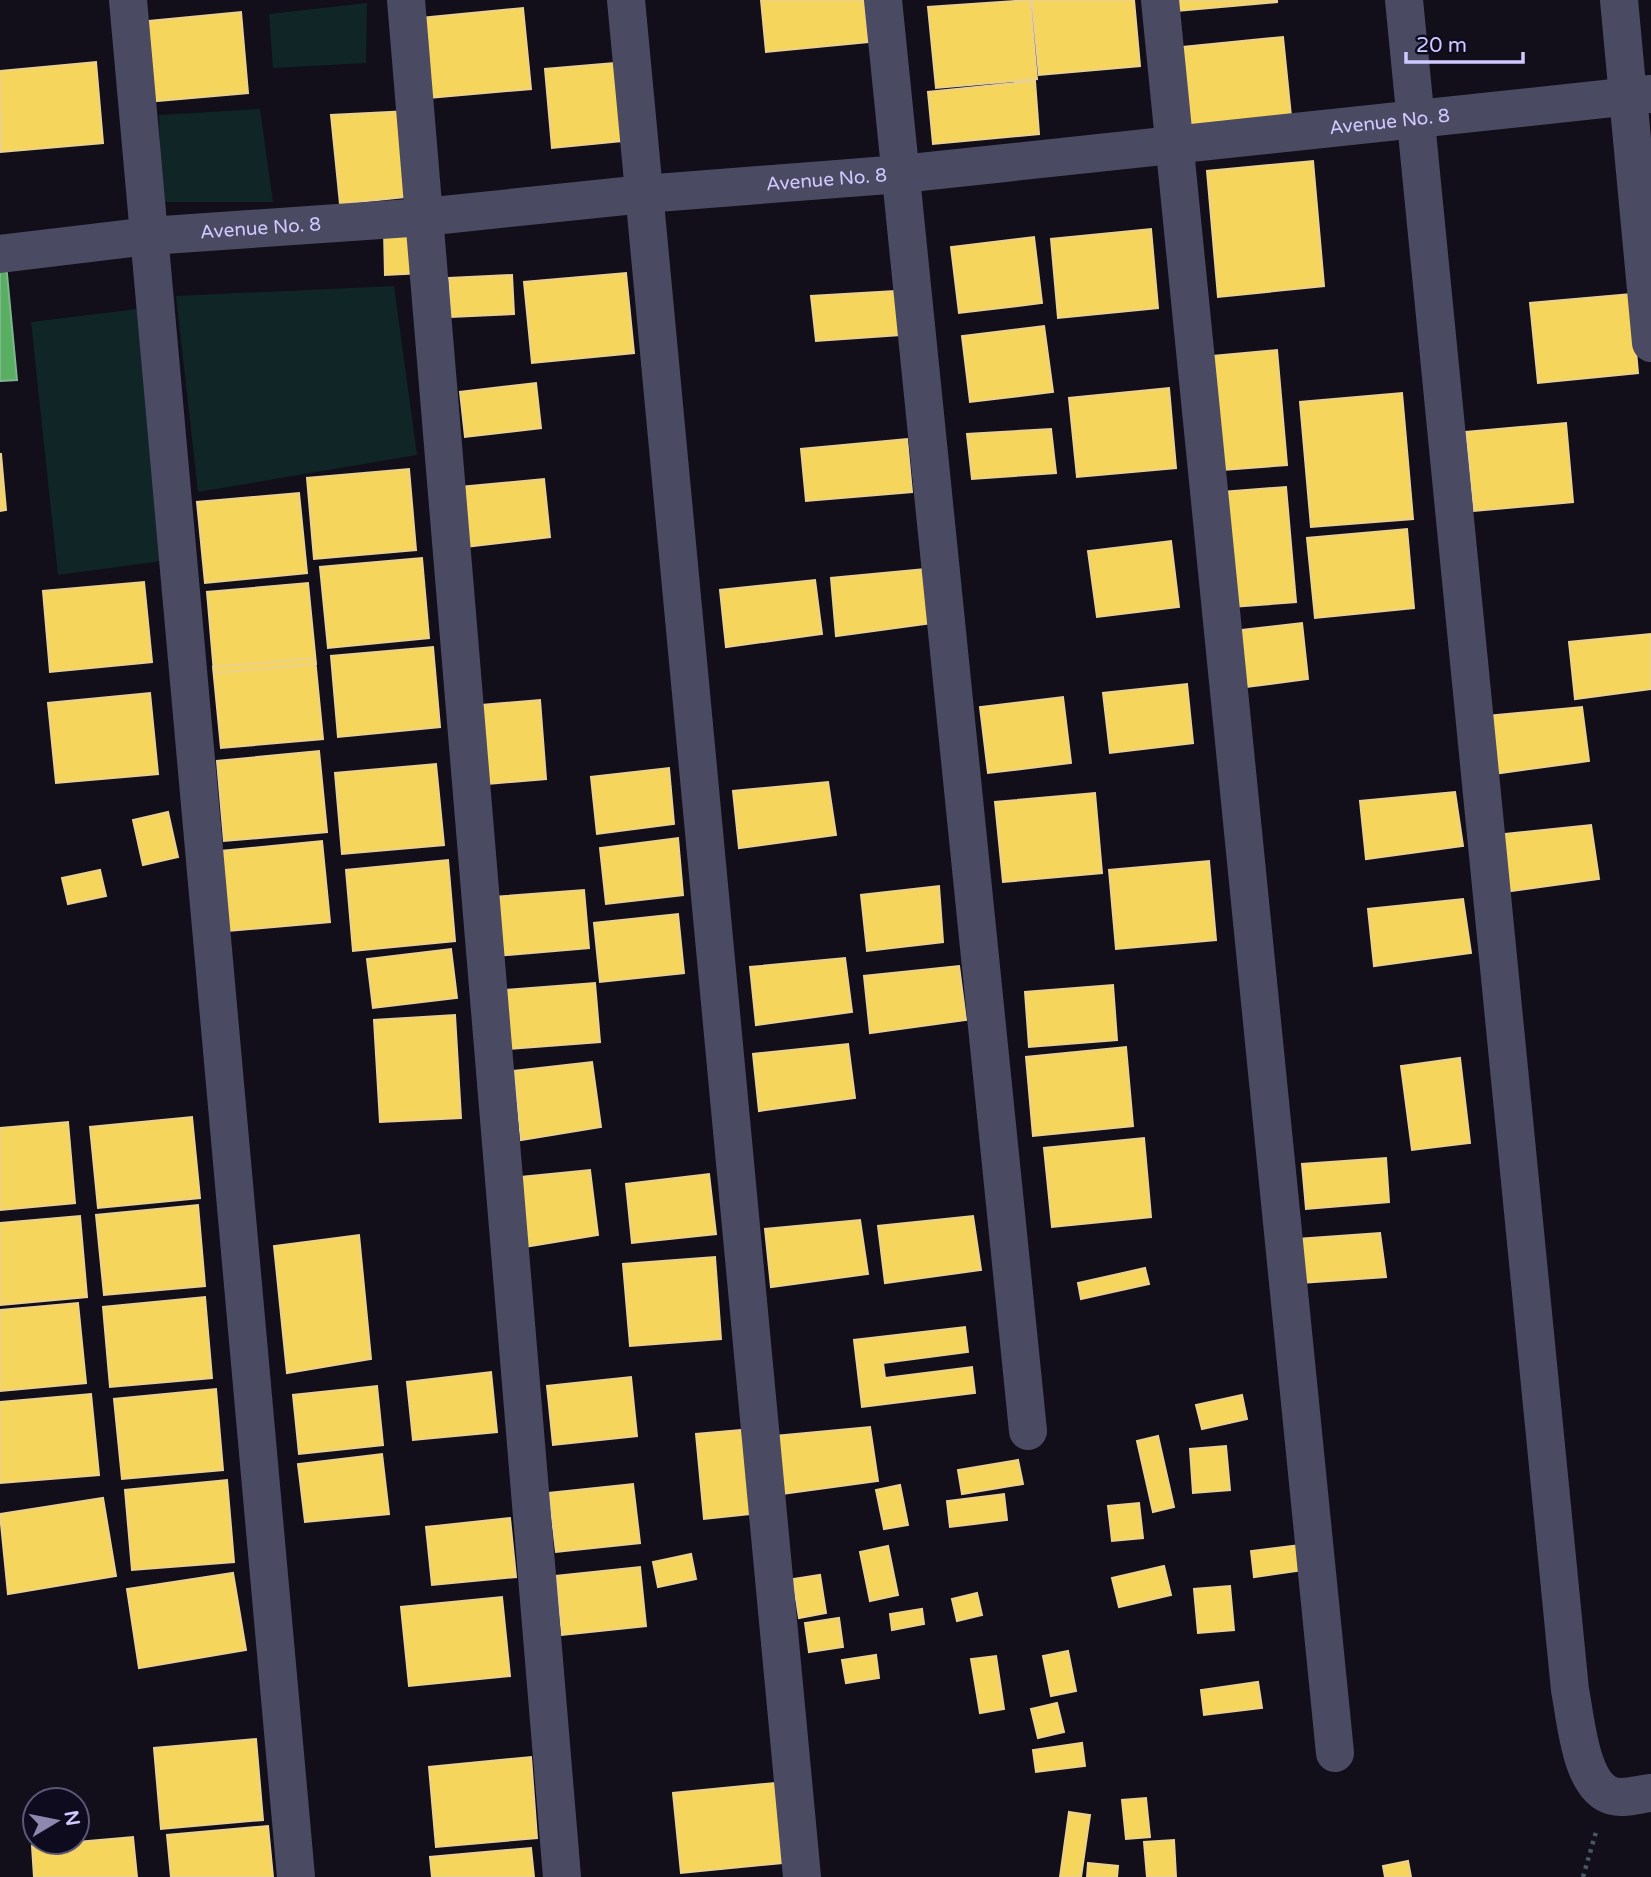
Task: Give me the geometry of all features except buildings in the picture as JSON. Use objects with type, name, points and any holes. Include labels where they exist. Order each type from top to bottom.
[{"type":"street","points":[[128,0],[296,1877]]},
{"type":"street","points":[[406,0],[562,1877]]},
{"type":"street","points":[[626,0],[802,1877]]},
{"type":"street","points":[[883,0],[1028,1431]]},
{"type":"street","points":[[1160,0],[1335,1753]]},
{"type":"street","points":[[1404,0],[1570,1690],[1586,1768],[1598,1789],[1614,1797],[1651,1793]]},
{"type":"street","points":[[1619,0],[1640,95],[1651,343]]},
{"type":"street","name":"Avenue No. 8","points":[[0,254],[149,236],[424,217],[644,194],[901,174],[1640,95]]},
{"type":"green space","points":[[367,3],[366,63],[273,68],[269,14]]},
{"type":"green space","points":[[260,109],[273,202],[160,202],[159,115]]},
{"type":"green space","points":[[394,286],[417,455],[198,492],[176,296]]},
{"type":"green space","points":[[138,309],[162,561],[58,575],[31,322]]}]
